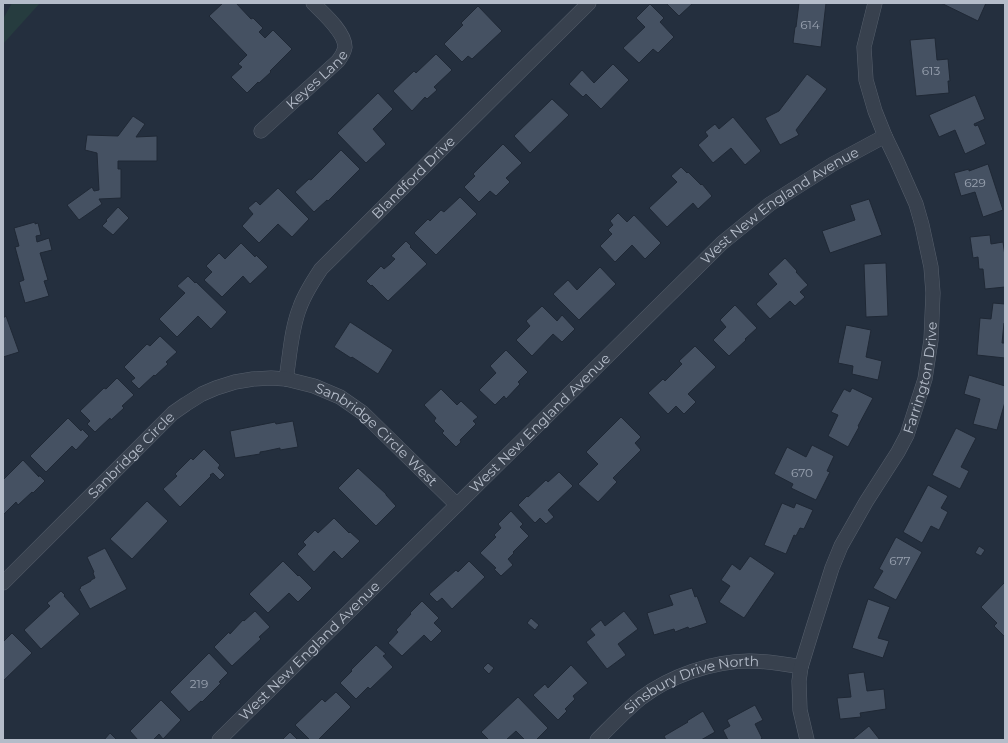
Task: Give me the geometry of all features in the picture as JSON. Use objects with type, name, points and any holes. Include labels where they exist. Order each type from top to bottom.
[{"type":"street","name":"Keyes Lane","points":[[261,131],[343,55],[345,46],[343,38],[313,3]]},
{"type":"street","name":"Blandford Drive","points":[[286,379],[293,330],[299,308],[309,287],[321,269],[589,3]]},
{"type":"street","name":"Farrington Drive","points":[[807,740],[800,710],[799,687],[801,667],[832,568],[841,546],[907,435],[925,379],[931,340],[933,293],[931,267],[922,225],[916,204],[875,111],[866,80],[864,47],[875,3]]},
{"type":"street","name":"West New England Avenue","points":[[219,740],[722,244],[770,204],[833,164],[885,136]]},
{"type":"street","name":"Sanbridge Circle","points":[[3,583],[173,413],[209,391],[235,382],[253,379],[286,379]]},
{"type":"street","name":"Sanbridge Circle West","points":[[286,379],[314,386],[334,394],[364,413],[457,506]]},
{"type":"street","name":"Sinsbury Drive North","points":[[597,740],[642,698],[672,680],[698,670],[719,664],[748,661],[780,663],[801,667]]},
{"type":"green space","points":[[12,3],[40,3],[3,44],[3,19]]},
{"type":"building","points":[[223,3],[236,3],[251,19],[253,18],[263,28],[259,32],[265,38],[273,30],[292,49],[270,71],[271,72],[247,93],[231,77],[242,67],[238,64],[247,55],[209,16]]},
{"type":"building","points":[[666,3],[693,3],[679,16]]},
{"type":"building","points":[[799,3],[826,3],[821,47],[793,43]]},
{"type":"building","points":[[941,3],[986,3],[978,21]]},
{"type":"building","points":[[650,4],[664,18],[660,22],[674,37],[658,53],[653,49],[639,63],[623,48],[645,27],[636,18]]},
{"type":"building","points":[[478,6],[502,31],[472,59],[468,56],[462,62],[444,44],[463,25],[461,23]]},
{"type":"building","points":[[935,38],[937,60],[948,59],[950,81],[948,81],[949,93],[916,96],[910,40]]},
{"type":"building","points":[[436,54],[452,70],[434,87],[437,90],[427,99],[425,97],[412,111],[393,91],[414,71],[416,73]]},
{"type":"building","points":[[613,64],[629,80],[601,109],[586,94],[583,97],[569,84],[582,70],[594,83]]},
{"type":"building","points":[[807,74],[827,89],[796,130],[799,135],[780,145],[765,118],[779,111]]},
{"type":"building","points":[[378,93],[393,109],[373,129],[386,144],[366,163],[337,133]]},
{"type":"building","points":[[975,95],[985,119],[974,124],[975,126],[978,125],[986,144],[965,154],[955,130],[939,137],[929,115]]},
{"type":"building","points":[[552,99],[569,115],[530,153],[514,136]]},
{"type":"building","points":[[133,116],[145,124],[136,137],[157,136],[157,161],[118,161],[118,169],[121,169],[121,198],[99,199],[102,204],[79,220],[67,205],[92,187],[94,191],[99,190],[97,153],[85,150],[87,135],[118,136]]},
{"type":"building","points":[[733,117],[761,151],[745,165],[731,148],[713,163],[698,145],[708,136],[705,132],[715,124],[719,129]]},
{"type":"building","points":[[503,144],[522,163],[506,178],[510,182],[496,196],[490,191],[479,202],[464,187],[475,176],[473,174]]},
{"type":"building","points":[[341,150],[360,169],[328,201],[327,200],[314,212],[295,192],[309,179],[311,180]]},
{"type":"building","points":[[988,164],[1003,210],[983,217],[975,192],[961,196],[954,173],[969,169],[969,171]]},
{"type":"building","points":[[681,167],[701,185],[702,184],[712,196],[698,209],[693,203],[667,227],[649,208],[677,182],[671,176]]},
{"type":"building","points":[[278,188],[309,219],[292,237],[278,224],[259,243],[242,226],[253,214],[248,208],[256,201],[260,205]]},
{"type":"building","points":[[460,197],[477,214],[436,255],[414,233],[428,219],[430,221],[441,210],[444,212]]},
{"type":"building","points":[[869,199],[882,235],[830,253],[822,231],[855,220],[850,205]]},
{"type":"building","points":[[118,207],[129,218],[113,235],[102,226]]},
{"type":"building","points":[[618,213],[627,222],[634,215],[661,243],[645,259],[632,245],[615,262],[600,246],[612,234],[608,230],[613,225],[610,221]]},
{"type":"building","points":[[35,222],[35,224],[38,223],[41,235],[36,236],[37,242],[49,238],[52,250],[40,253],[48,280],[44,281],[49,296],[25,303],[19,282],[24,280],[15,247],[19,246],[14,228]]},
{"type":"building","points":[[990,235],[991,244],[1003,242],[1005,256],[1005,287],[985,289],[983,269],[979,269],[978,257],[973,258],[970,237]]},
{"type":"building","points":[[406,241],[427,264],[388,301],[366,281],[381,266],[384,269],[395,259],[391,256]]},
{"type":"building","points":[[241,243],[268,267],[250,284],[243,276],[222,297],[204,280],[212,272],[206,266],[219,253],[225,259]]},
{"type":"building","points":[[785,258],[808,285],[800,292],[805,297],[795,306],[790,301],[770,319],[756,304],[777,284],[768,274]]},
{"type":"building","points":[[886,263],[888,316],[866,317],[864,264]]},
{"type":"building","points":[[600,267],[616,284],[579,320],[553,294],[568,280],[577,290]]},
{"type":"building","points":[[188,276],[227,312],[211,329],[198,316],[177,337],[159,319],[185,293],[177,286]]},
{"type":"building","points":[[993,303],[1005,304],[1005,323],[1002,343],[1005,343],[1005,358],[977,355],[980,318],[991,319]]},
{"type":"building","points":[[735,305],[757,328],[729,356],[713,340],[726,327],[720,320]]},
{"type":"building","points":[[542,306],[557,321],[562,315],[575,329],[562,342],[553,334],[532,356],[516,340],[530,326],[526,321]]},
{"type":"building","points":[[6,316],[19,352],[3,357],[3,318]]},
{"type":"building","points":[[350,322],[393,350],[378,374],[334,347]]},
{"type":"building","points":[[846,325],[871,330],[866,357],[882,361],[878,380],[852,374],[853,366],[838,363]]},
{"type":"building","points":[[160,336],[177,352],[166,362],[168,364],[139,389],[131,381],[135,378],[124,367],[147,344],[150,346]]},
{"type":"building","points":[[695,346],[716,367],[688,394],[696,402],[684,414],[676,406],[668,414],[648,393],[663,379],[665,381],[682,364],[679,361]]},
{"type":"building","points":[[506,350],[528,372],[518,382],[520,384],[506,399],[504,396],[495,405],[479,390],[496,373],[490,366]]},
{"type":"building","points":[[969,375],[1005,386],[1005,402],[997,430],[973,424],[980,399],[964,394]]},
{"type":"building","points":[[117,378],[134,395],[122,406],[124,408],[111,420],[110,418],[95,432],[87,424],[90,421],[80,411]]},
{"type":"building","points":[[852,388],[873,398],[848,447],[828,436],[838,415],[831,412],[844,389],[850,392]]},
{"type":"building","points":[[441,389],[457,405],[461,401],[478,417],[473,421],[476,424],[460,440],[461,442],[456,447],[442,433],[444,431],[434,421],[436,418],[424,405]]},
{"type":"building","points":[[621,417],[641,437],[635,443],[641,450],[613,478],[617,482],[598,502],[578,484],[598,464],[586,452]]},
{"type":"building","points":[[68,418],[81,431],[82,429],[89,436],[76,450],[72,446],[46,472],[30,456]]},
{"type":"building","points":[[293,421],[298,447],[280,450],[280,448],[260,452],[260,454],[235,458],[230,431],[275,422],[276,424]]},
{"type":"building","points":[[956,428],[976,438],[961,467],[969,471],[960,489],[932,475]]},
{"type":"building","points":[[812,445],[834,456],[827,471],[830,472],[816,500],[791,488],[793,484],[774,474],[787,447],[806,457]]},
{"type":"building","points":[[204,449],[220,465],[218,468],[225,475],[220,480],[213,473],[210,475],[211,476],[180,507],[163,489],[177,476],[175,474],[191,458],[193,460]]},
{"type":"building","points":[[23,460],[39,477],[39,475],[45,481],[18,505],[16,502],[3,515],[3,480]]},
{"type":"building","points":[[358,468],[386,494],[396,506],[376,526],[338,488]]},
{"type":"building","points":[[559,472],[573,486],[548,510],[554,517],[546,524],[540,518],[535,523],[518,505],[546,480],[548,482]]},
{"type":"building","points":[[928,485],[948,496],[941,508],[948,512],[939,530],[931,526],[922,543],[903,532]]},
{"type":"building","points":[[147,501],[168,521],[132,559],[110,539]]},
{"type":"building","points":[[782,503],[794,508],[796,503],[813,510],[804,529],[800,528],[796,536],[794,535],[786,554],[764,545]]},
{"type":"building","points":[[511,511],[523,524],[520,527],[529,536],[508,559],[513,565],[501,576],[494,569],[496,568],[480,553],[496,537],[494,535],[501,528],[498,524]]},
{"type":"building","points":[[334,518],[349,533],[350,532],[360,541],[342,559],[334,551],[314,572],[297,554],[306,545],[303,542],[315,530],[318,533]]},
{"type":"building","points":[[896,537],[922,552],[896,600],[873,588],[883,571],[879,569]]},
{"type":"building","points":[[979,546],[985,550],[981,556],[975,553]]},
{"type":"building","points":[[105,548],[127,589],[90,609],[79,589],[95,578],[94,572],[87,557]]},
{"type":"building","points":[[750,556],[775,573],[744,618],[719,602],[730,586],[721,580],[732,564],[740,570]]},
{"type":"building","points":[[283,561],[312,588],[298,602],[289,593],[268,613],[249,594]]},
{"type":"building","points":[[469,561],[485,577],[452,609],[442,598],[437,602],[429,594],[456,570],[458,572]]},
{"type":"building","points":[[1004,583],[1005,637],[994,626],[997,623],[981,607]]},
{"type":"building","points":[[692,588],[695,597],[697,596],[707,623],[689,629],[688,627],[675,632],[674,629],[654,635],[647,613],[673,605],[669,595]]},
{"type":"building","points":[[61,591],[80,614],[41,649],[24,630],[50,606],[47,603]]},
{"type":"building","points":[[868,599],[890,607],[878,638],[889,641],[883,658],[852,648]]},
{"type":"building","points":[[422,601],[439,618],[434,623],[442,631],[431,642],[424,635],[402,656],[388,643],[398,632],[396,630]]},
{"type":"building","points":[[255,611],[270,627],[259,637],[261,639],[232,666],[214,647],[229,632],[230,634],[243,620],[244,621]]},
{"type":"building","points":[[624,611],[638,629],[618,644],[626,655],[607,669],[586,642],[595,635],[590,629],[601,620],[605,626]]},
{"type":"building","points":[[531,618],[539,625],[535,630],[527,623]]},
{"type":"building","points":[[12,633],[32,653],[3,681],[3,642]]},
{"type":"building","points":[[376,645],[386,654],[383,656],[393,667],[370,689],[368,687],[356,699],[340,683]]},
{"type":"building","points":[[209,653],[228,673],[219,682],[221,683],[202,702],[201,701],[189,712],[170,692]]},
{"type":"building","points":[[488,663],[494,668],[489,674],[483,668]]},
{"type":"building","points":[[571,665],[588,683],[573,696],[575,699],[565,709],[567,711],[558,720],[533,695],[545,684],[548,688]]},
{"type":"building","points":[[864,672],[867,691],[884,689],[886,709],[860,713],[861,717],[840,719],[837,698],[851,697],[848,674]]},
{"type":"building","points":[[336,692],[351,707],[318,740],[310,740],[295,725],[322,699],[325,702]]},
{"type":"building","points":[[518,697],[548,728],[536,740],[525,740],[516,731],[506,740],[489,740],[481,732]]},
{"type":"building","points":[[161,700],[181,720],[163,739],[159,734],[153,740],[138,740],[130,731]]},
{"type":"building","points":[[755,705],[763,720],[755,724],[762,738],[761,740],[728,740],[723,730],[730,726],[727,720]]},
{"type":"building","points":[[703,711],[715,732],[701,740],[666,740],[664,736]]},
{"type":"building","points":[[869,726],[880,740],[852,740],[858,735]]},
{"type":"building","points":[[290,732],[298,740],[282,740]]},
{"type":"building","points":[[110,733],[117,740],[104,740]]}]
